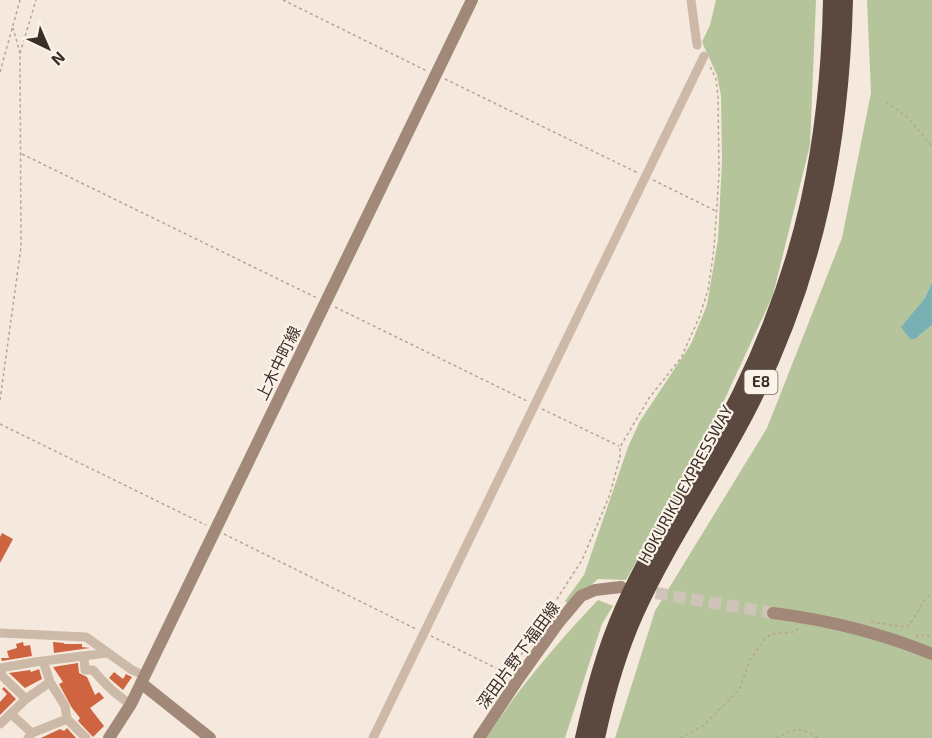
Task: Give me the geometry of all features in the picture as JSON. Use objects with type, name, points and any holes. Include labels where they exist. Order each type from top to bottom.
[{"type":"highway","name":"HOKURIKU EXPRESSWAY","points":[[583,738],[592,695],[605,652],[623,609],[663,530],[740,395],[771,326],[790,272],[814,184],[821,138],[828,81],[831,0]]},
{"type":"highway","name":"HOKURIKU EXPRESSWAY","points":[[597,738],[607,695],[636,614],[675,537],[751,404],[803,279],[816,232],[835,140],[841,91],[845,0]]},
{"type":"main road","name":"上木中町線","points":[[110,738],[132,704],[472,0]]},
{"type":"main road","name":"深田片野下福田線","points":[[479,738],[519,678],[581,596],[595,590],[621,587]]},
{"type":"main road","points":[[773,613],[806,617],[864,630],[932,654]]},
{"type":"main road","points":[[143,680],[210,738]]},
{"type":"street","points":[[691,0],[697,45]]},
{"type":"street","points":[[373,738],[704,56]]},
{"type":"street","points":[[0,633],[86,637],[143,680]]},
{"type":"street","points":[[26,699],[3,677],[0,669],[107,653]]},
{"type":"street","points":[[84,657],[85,670],[93,670],[109,688],[132,704]]},
{"type":"street","points":[[44,661],[50,682],[65,706],[67,719],[86,738]]},
{"type":"street","points":[[0,724],[26,699],[50,682]]},
{"type":"street","points":[[11,714],[30,735],[67,719]]},
{"type":"path","points":[[0,72],[20,0]]},
{"type":"path","points":[[20,54],[36,0]]},
{"type":"path","points":[[282,0],[717,211]]},
{"type":"path","points":[[0,400],[21,247],[20,54],[13,28]]},
{"type":"path","points":[[505,680],[582,560],[609,497],[620,457],[620,447],[649,398],[681,358],[708,290],[717,229],[720,174],[716,79],[704,56]]},
{"type":"path","points":[[886,102],[907,117],[932,146]]},
{"type":"path","points":[[0,424],[508,674]]},
{"type":"path","points":[[866,621],[906,627],[912,623],[921,605],[932,594]]},
{"type":"path","points":[[680,738],[698,730],[740,688],[750,660],[764,640],[777,632],[795,632],[806,617]]},
{"type":"path","points":[[912,646],[913,640],[918,635],[932,636]]},
{"type":"path","points":[[776,738],[798,729],[807,731],[818,738]]},
{"type":"green space","points":[[716,0],[816,0],[810,145],[773,295],[715,420],[626,580],[598,579],[569,605],[565,601],[584,575],[628,447],[640,421],[691,344],[707,305],[718,240],[722,160],[721,96],[717,75],[702,42],[710,25]]},
{"type":"green space","points":[[867,0],[932,0],[932,282],[925,298],[902,327],[915,339],[932,325],[932,738],[615,738],[655,611],[767,428],[842,238],[871,93]]},
{"type":"green space","points":[[598,600],[613,606],[602,624],[565,738],[486,738],[539,666]]},
{"type":"water","points":[[932,282],[932,325],[915,339],[910,339],[901,327],[925,298]]},
{"type":"building","points":[[2,533],[13,539],[0,563],[0,537]]},
{"type":"building","points":[[23,642],[24,646],[30,645],[32,656],[2,661],[1,658],[9,658],[7,651],[17,648],[16,644]]},
{"type":"building","points":[[53,642],[82,644],[82,647],[90,648],[54,653]]},
{"type":"building","points":[[78,663],[79,673],[87,677],[95,695],[99,692],[104,698],[90,708],[104,726],[93,737],[78,721],[80,718],[59,684],[63,682],[53,667]]},
{"type":"building","points":[[39,669],[42,679],[26,689],[9,673],[30,670],[31,672]]},
{"type":"building","points":[[114,672],[123,679],[126,674],[132,677],[123,690],[109,678]]},
{"type":"building","points":[[4,687],[16,699],[0,715],[0,702],[7,694],[2,689]]},
{"type":"building","points":[[67,728],[76,738],[41,738],[60,729],[64,731]]},
{"type":"tunnel","points":[[638,590],[773,613]]}]
